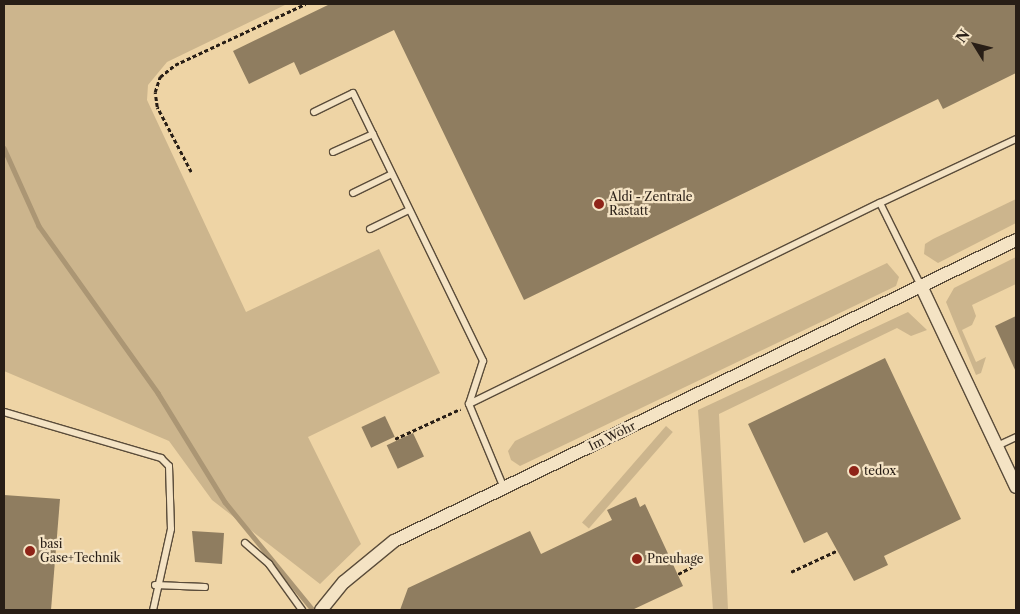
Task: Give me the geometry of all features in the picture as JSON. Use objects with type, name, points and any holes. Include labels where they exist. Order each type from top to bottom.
[{"type":"street","name":"Im Wöhr","points":[[321,610],[351,576],[394,541],[922,288],[1016,240]]},
{"type":"street","points":[[922,288],[1016,487]]},
{"type":"lane","points":[[314,112],[353,92],[483,361],[469,404],[504,488]]},
{"type":"lane","points":[[333,152],[373,134]]},
{"type":"lane","points":[[469,404],[880,203],[1016,139]]},
{"type":"lane","points":[[352,193],[392,174]]},
{"type":"lane","points":[[880,203],[922,288]]},
{"type":"lane","points":[[370,229],[409,210]]},
{"type":"lane","points":[[4,412],[161,458],[169,466],[171,529],[155,585],[153,610]]},
{"type":"lane","points":[[997,446],[1016,437]]},
{"type":"lane","points":[[245,543],[269,564],[302,610]]},
{"type":"lane","points":[[155,585],[205,587]]},
{"type":"path","points":[[191,172],[156,107],[155,92],[160,77],[175,65],[304,4]]},
{"type":"path","points":[[395,439],[469,404]]},
{"type":"path","points":[[791,572],[836,551]]},
{"type":"path","points":[[678,574],[692,567]]},
{"type":"shaded area","points":[[4,4],[287,4],[167,62],[148,85],[147,100],[246,312],[379,249],[440,373],[308,437],[361,544],[320,584],[212,500],[169,441],[4,371]]},
{"type":"shaded area","points":[[1016,199],[1016,223],[938,263],[924,254],[925,244],[933,239]]},
{"type":"shaded area","points":[[1016,257],[1016,284],[972,305],[976,316],[972,325],[962,330],[976,362],[986,357],[981,373],[976,375],[946,302],[954,288]]},
{"type":"shaded area","points":[[887,263],[899,277],[896,286],[520,466],[511,460],[508,451],[515,441]]},
{"type":"shaded area","points":[[908,312],[927,330],[911,336],[897,328],[719,414],[728,610],[713,610],[698,410]]},
{"type":"shaded area","points":[[666,426],[673,432],[589,529],[582,523]]},
{"type":"building","name":"Aldi - Zentrale Rastatt","points":[[330,4],[1016,4],[1016,73],[943,109],[938,99],[524,300],[394,30],[300,75],[294,62],[249,84],[233,51]]},
{"type":"building","points":[[1016,316],[1016,372],[995,326]]},
{"type":"building","name":"tedox","points":[[885,358],[961,519],[884,556],[888,565],[854,581],[827,532],[804,543],[748,424]]},
{"type":"building","points":[[385,416],[395,437],[371,448],[361,427]]},
{"type":"building","points":[[413,433],[424,457],[398,469],[387,445]]},
{"type":"building","name":"basi Gase+Technik","points":[[4,495],[60,499],[51,610],[4,610]]},
{"type":"building","points":[[636,497],[640,507],[645,504],[683,586],[632,610],[400,610],[408,588],[530,531],[541,554],[612,520],[607,510]]},
{"type":"building","points":[[192,531],[224,533],[222,564],[195,562]]},
{"type":"waterway","points":[[4,148],[39,226],[158,393],[225,502],[313,610]]},
{"type":"place","name":"Aldi - Zentrale Rastatt","points":[[599,204]]},
{"type":"place","name":"tedox","points":[[854,471]]},
{"type":"place","name":"basi Gase+Technik","points":[[30,551]]},
{"type":"place","name":"Pneuhage","points":[[637,559]]}]
